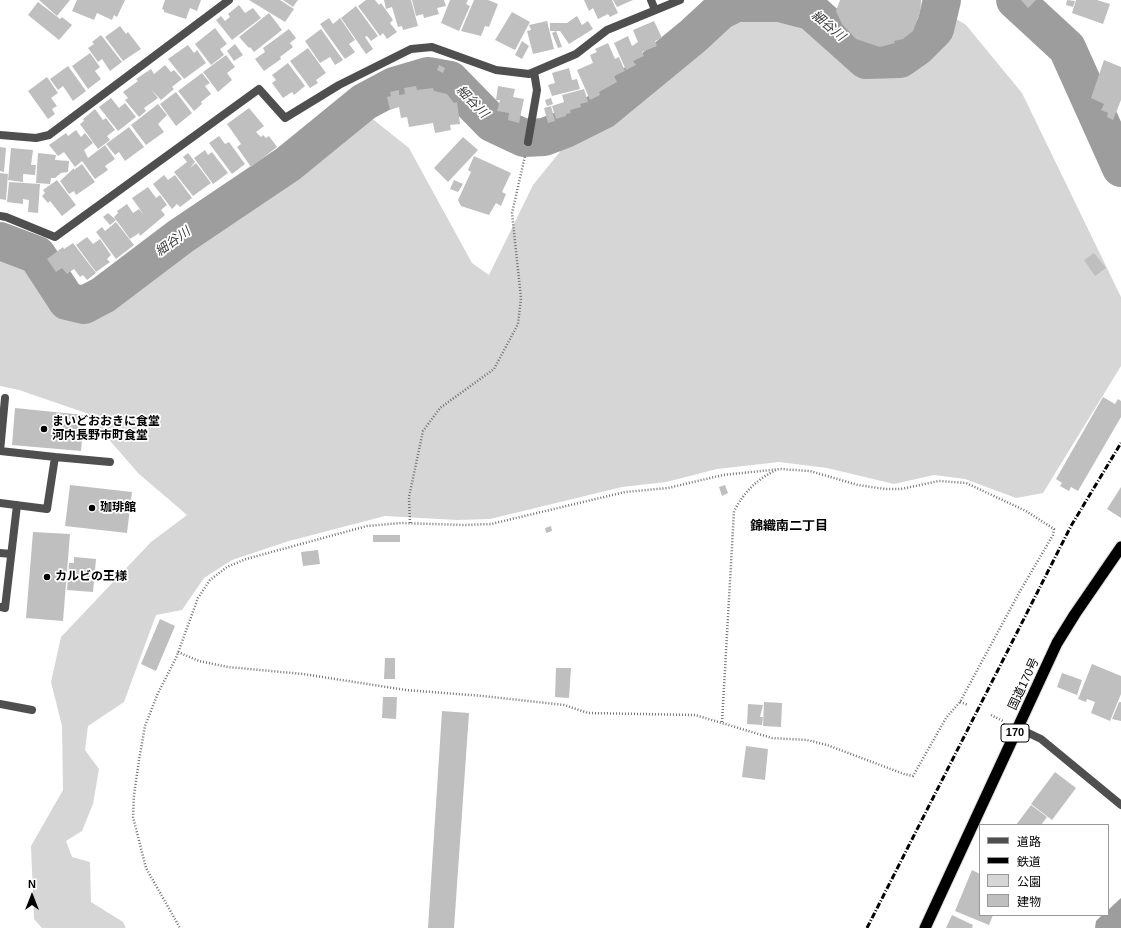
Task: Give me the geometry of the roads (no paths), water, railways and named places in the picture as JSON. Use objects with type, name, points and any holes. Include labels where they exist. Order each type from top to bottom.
[{"type":"highway","name":"国道170号","points":[[925,928],[1057,643],[1121,547]]},
{"type":"street","points":[[0,135],[36,138],[49,135],[230,0]]},
{"type":"street","points":[[651,0],[656,10]]},
{"type":"street","points":[[0,216],[6,217],[55,237],[259,89],[285,118],[339,85],[411,49],[432,47],[496,70],[529,74],[576,54],[607,30],[680,0]]},
{"type":"street","points":[[528,142],[537,90],[534,72]]},
{"type":"street","points":[[5,398],[0,451],[110,462]]},
{"type":"street","points":[[0,503],[47,509],[55,457]]},
{"type":"street","points":[[0,607],[4,608],[17,505]]},
{"type":"street","points":[[0,553],[11,554]]},
{"type":"street","points":[[0,704],[32,710]]},
{"type":"street","points":[[1018,728],[1041,739],[1121,805]]},
{"type":"waterway","name":"細谷川","points":[[0,241],[37,255],[67,301],[84,305],[103,295],[181,236],[288,164],[364,102],[394,86],[428,76],[450,80],[492,123],[524,138],[544,137],[565,129],[603,110],[693,36],[720,11],[736,3],[780,3],[811,11],[866,60],[900,59],[917,47],[935,29],[942,0]]},
{"type":"waterway","name":"細谷川","points":[[1015,0],[1067,48],[1121,168]]},
{"type":"railway","points":[[867,928],[1071,526],[1121,443]]},
{"type":"place","name":"まいどおおきに食堂 河内長野市町食堂","points":[[44,429]]},
{"type":"place","name":"珈琲館","points":[[92,508]]},
{"type":"place","name":"カルビの王様","points":[[47,577]]},
{"type":"district","name":"錦織南二丁目","points":[[789,526]]}]
